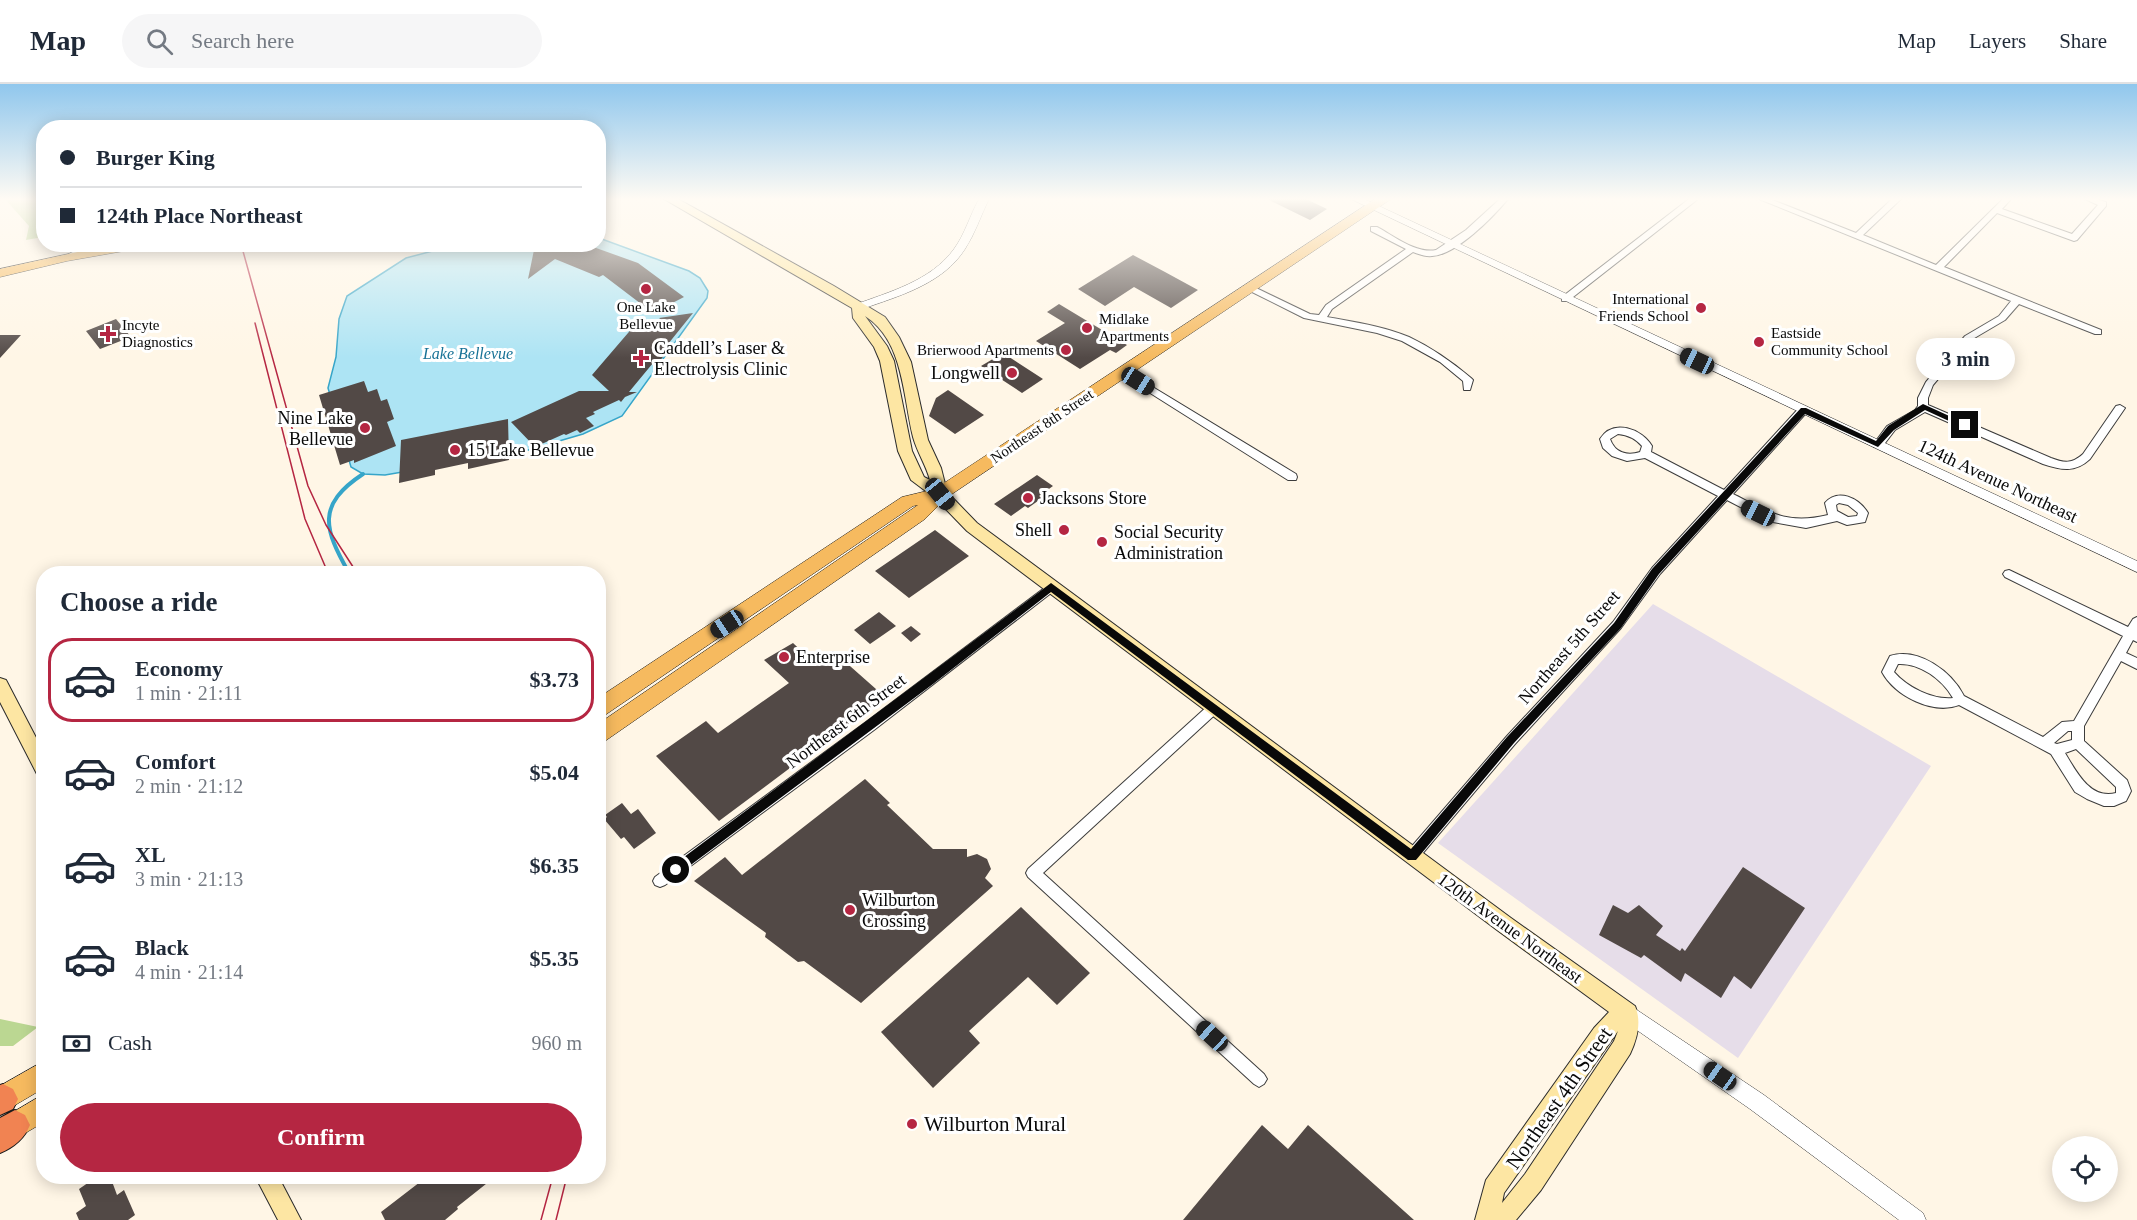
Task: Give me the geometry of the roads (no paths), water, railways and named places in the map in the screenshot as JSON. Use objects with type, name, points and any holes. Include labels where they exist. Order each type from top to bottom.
[{"type":"main road","points":[[0,273],[70,252]]},
{"type":"main road","points":[[0,265],[78,252]]},
{"type":"main road","name":"120th Avenue Northeast","points":[[764,252],[880,320],[900,350],[912,391],[921,440],[934,468],[940,494]]},
{"type":"main road","name":"Northeast 8th Street","points":[[606,730],[819,586],[919,515],[940,494],[1303,252]]},
{"type":"main road","name":"120th Avenue Northeast","points":[[858,307],[860,318],[880,346],[887,361],[905,451],[916,478],[940,494],[972,527],[1051,587],[1412,856],[1628,1013]]},
{"type":"main road","name":"Northeast 8th Street","points":[[606,704],[908,501],[940,494]]},
{"type":"main road","points":[[1,691],[36,756]]},
{"type":"main road","name":"Northeast 4th Street","points":[[1486,1220],[1494,1188],[1601,1035],[1613,1021],[1628,1013],[1628,1032],[1623,1047],[1533,1182],[1515,1206],[1499,1220]]},
{"type":"main road","points":[[3,1116],[36,1081]]},
{"type":"main road","points":[[3,1116],[36,1109]]},
{"type":"main road","points":[[270,1184],[290,1220]]},
{"type":"street","points":[[858,307],[913,286],[942,269],[956,252]]},
{"type":"street","points":[[1321,319],[1329,307],[1407,252]]},
{"type":"street","points":[[1426,252],[1433,254],[1442,252]]},
{"type":"street","name":"124th Avenue Northeast","points":[[1468,252],[2137,567]]},
{"type":"street","points":[[1565,299],[1626,252]]},
{"type":"street","points":[[1898,252],[2098,332]]},
{"type":"street","points":[[1938,268],[1954,252]]},
{"type":"street","points":[[1249,288],[1299,313],[1379,330],[1405,339],[1458,370],[1468,380],[1467,388]]},
{"type":"street","points":[[1878,445],[1891,428],[1919,412],[1923,407],[1923,398],[1929,384],[1968,338],[2002,318],[2017,300]]},
{"type":"street","points":[[1123,372],[1292,477]]},
{"type":"street","points":[[1923,407],[2047,461],[2068,466],[2076,465],[2085,458],[2120,408]]},
{"type":"street","name":"Northeast 5th Street","points":[[1412,856],[1511,740],[1617,625],[1656,571],[1803,410]]},
{"type":"street","points":[[1645,454],[1758,513],[1791,523],[1818,523],[1836,516]]},
{"type":"street","points":[[2009,574],[2134,636]]},
{"type":"street","name":"Northeast 6th Street","points":[[660,881],[929,681],[1051,587]]},
{"type":"street","points":[[1960,700],[1947,704],[1930,701],[1892,678],[1888,672],[1891,662],[1901,658],[1918,663],[1947,679],[1953,685],[1960,700],[2050,747],[2080,788],[2104,800],[2121,797],[2124,791],[2122,784],[2078,743],[2078,726],[2119,655],[2134,636],[2137,622]]},
{"type":"street","points":[[2119,655],[2137,664]]},
{"type":"street","points":[[1215,707],[1033,873],[1259,1079]]},
{"type":"street","points":[[2050,747],[2066,726],[2078,726]]},
{"type":"street","points":[[2050,747],[2078,743]]},
{"type":"street","name":"120th Avenue Northeast","points":[[1628,1013],[1757,1102],[1916,1220]]},
{"type":"water","name":"Lake Bellevue","points":[[429,252],[637,252],[689,271],[700,278],[708,291],[707,298],[622,416],[583,434],[525,451],[385,475],[363,474],[351,467],[328,388],[336,357],[339,319],[347,296],[406,258]]},
{"type":"waterway","points":[[345,566],[330,531],[331,507],[337,496],[363,474]]},
{"type":"tram line","points":[[243,252],[308,486],[326,525],[352,566]]},
{"type":"tram line","points":[[255,323],[305,519],[325,566]]},
{"type":"tram line","points":[[541,1220],[551,1184]]},
{"type":"tram line","points":[[556,1220],[565,1184]]},
{"type":"place","name":"One Lake Bellevue","points":[[646,289]]},
{"type":"place","name":"International Friends School","points":[[1701,308]]},
{"type":"place","name":"Midlake Apartments","points":[[1087,328]]},
{"type":"place","name":"Incyte Diagnostics","points":[[108,334]]},
{"type":"place","name":"Eastside Community School","points":[[1759,342]]},
{"type":"place","name":"Brierwood Apartments","points":[[1066,350]]},
{"type":"place","name":"Caddell’s Laser & Electrolysis Clinic","points":[[641,358]]},
{"type":"place","name":"Longwell","points":[[1012,373]]},
{"type":"place","name":"Nine Lake Bellevue","points":[[365,428]]},
{"type":"place","name":"15 Lake Bellevue","points":[[455,450]]},
{"type":"place","name":"Jacksons Store","points":[[1028,498]]},
{"type":"place","name":"Shell","points":[[1064,530]]},
{"type":"place","name":"Social Security Administration","points":[[1102,542]]},
{"type":"place","name":"Enterprise","points":[[784,657]]},
{"type":"place","name":"Wilburton Crossing","points":[[850,910]]},
{"type":"place","name":"Wilburton Mural","points":[[912,1124]]}]
